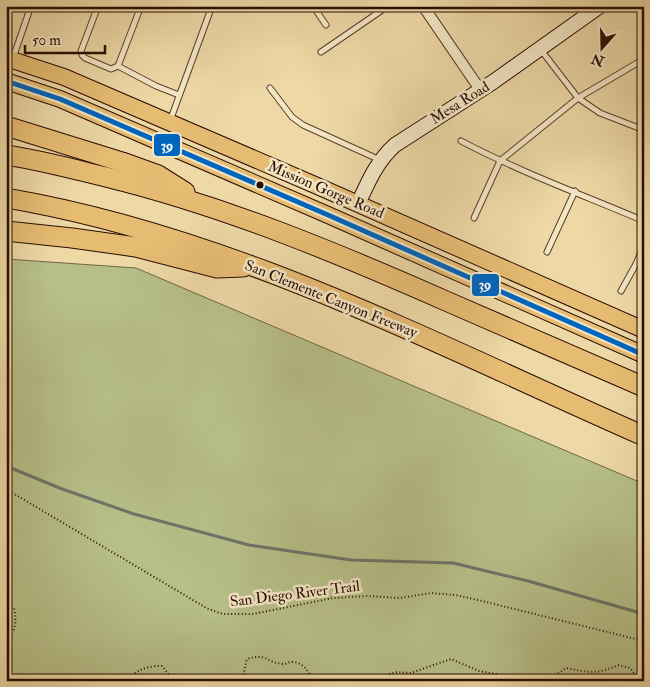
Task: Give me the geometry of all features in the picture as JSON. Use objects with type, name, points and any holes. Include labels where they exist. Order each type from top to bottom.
[{"type":"highway","points":[[6,126],[105,156],[158,175],[205,204]]},
{"type":"highway","points":[[6,155],[30,158],[147,187],[205,204],[285,233],[380,272],[644,388]]},
{"type":"highway","name":"San Clemente Canyon Freeway","points":[[6,198],[39,204],[152,232],[210,250],[384,320],[644,436]]},
{"type":"highway","points":[[6,232],[72,238],[136,247],[217,268],[254,267]]},
{"type":"main road","name":"Mission Gorge Road","points":[[9,59],[64,78],[169,122],[644,330]]},
{"type":"main road","name":"Mission Gorge Road","points":[[6,81],[60,99],[349,224],[644,355]]},
{"type":"main road","points":[[160,143],[169,122]]},
{"type":"main road","name":"Mesa Road","points":[[349,224],[358,204]]},
{"type":"street","points":[[423,6],[480,91]]},
{"type":"street","name":"Mesa Road","points":[[358,204],[380,161],[395,145],[480,91],[600,6]]},
{"type":"lane","points":[[9,59],[31,6]]},
{"type":"lane","points":[[98,6],[81,51],[85,58],[111,69],[118,66],[141,6]]},
{"type":"lane","points":[[169,122],[212,6]]},
{"type":"lane","points":[[312,6],[326,25]]},
{"type":"lane","points":[[321,52],[388,6]]},
{"type":"lane","points":[[540,49],[578,98],[600,113],[644,130]]},
{"type":"lane","points":[[474,218],[500,161],[578,98],[644,59]]},
{"type":"lane","points":[[118,66],[156,86],[179,95]]},
{"type":"lane","points":[[270,88],[292,117],[303,125],[380,161]]},
{"type":"lane","points":[[461,141],[500,161],[644,221]]},
{"type":"lane","points":[[547,252],[575,191]]},
{"type":"lane","points":[[621,291],[644,245]]},
{"type":"lane","points":[[636,264],[644,268]]},
{"type":"path","name":"San Diego River Trail","points":[[6,488],[208,609],[223,614],[253,614],[333,598],[367,596],[400,598],[431,593],[455,595],[478,600],[644,641]]},
{"type":"path","points":[[6,602],[14,608],[16,618],[14,632],[6,641]]},
{"type":"path","points":[[240,681],[247,659],[258,656],[283,665],[293,662],[302,664],[311,676],[312,681]]},
{"type":"path","points":[[378,681],[380,677],[397,672],[411,673],[451,659],[479,671],[496,674],[510,681]]},
{"type":"path","points":[[552,681],[557,674],[566,668],[591,672],[607,670],[618,665],[630,668],[640,681]]},
{"type":"path","points":[[123,681],[138,670],[150,666],[162,666],[174,681]]},
{"type":"green space","points":[[6,259],[136,268],[644,484],[644,681],[6,681]]},
{"type":"waterway","points":[[6,466],[62,489],[134,514],[249,545],[351,560],[453,563],[528,581],[644,614]]},
{"type":"transit line","name":"39","points":[[6,81],[60,99],[644,355]]}]
